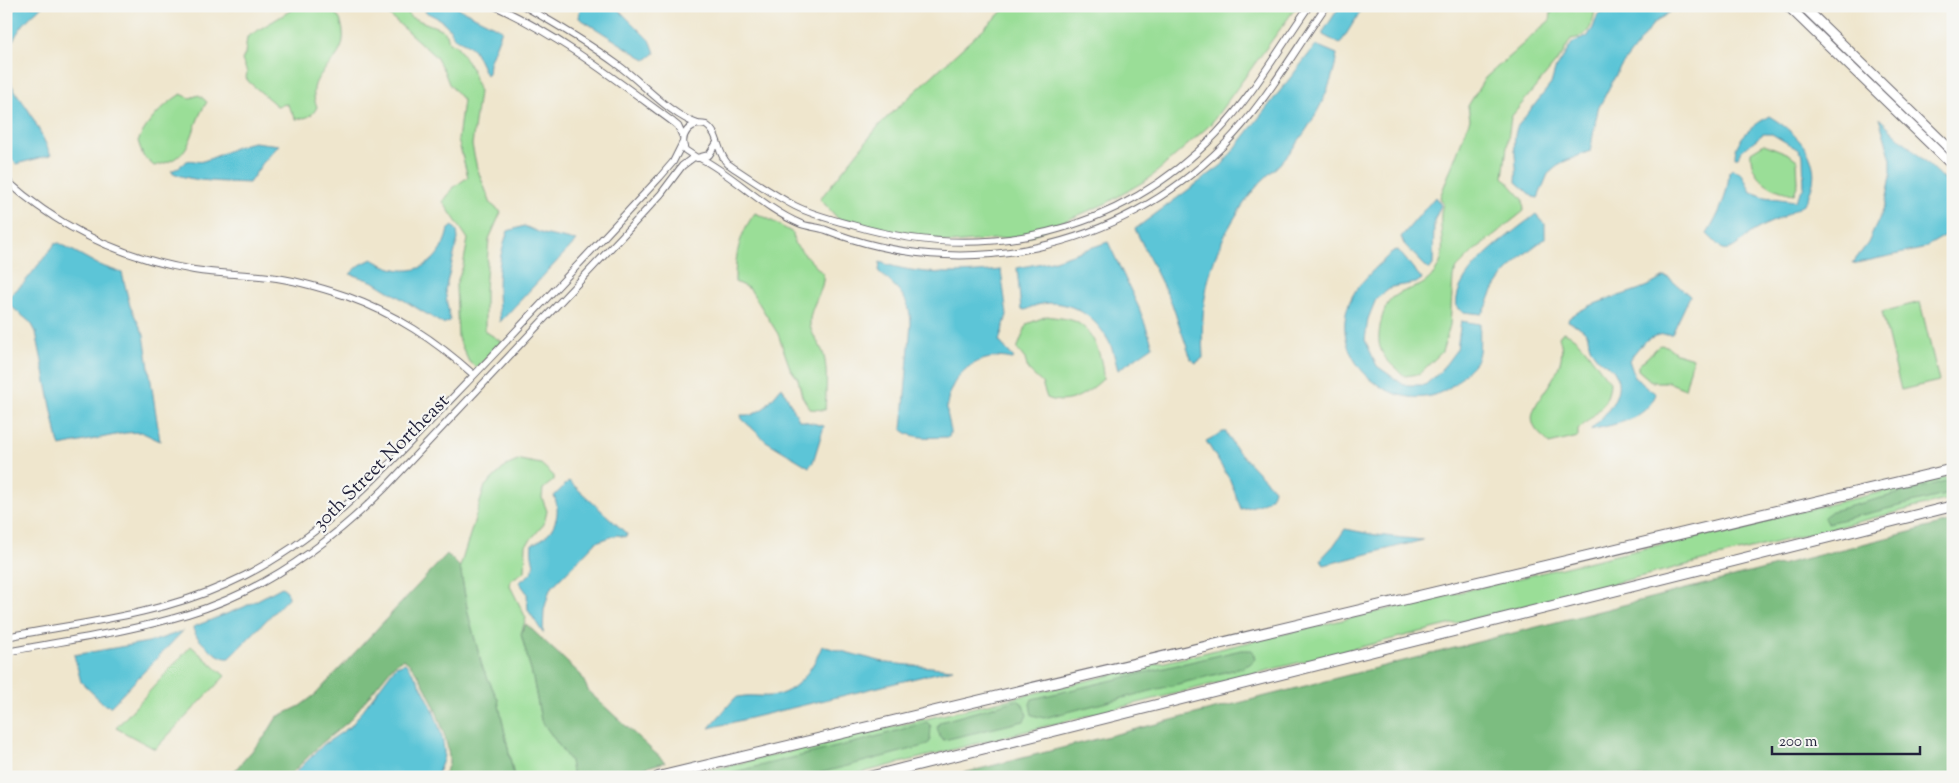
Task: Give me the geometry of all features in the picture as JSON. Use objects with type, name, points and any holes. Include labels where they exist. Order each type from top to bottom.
[{"type":"highway","points":[[658,777],[1953,469]]},
{"type":"highway","points":[[869,777],[1953,506]]},
{"type":"main road","points":[[1788,6],[1953,166]]},
{"type":"main road","points":[[1803,6],[1953,152]]},
{"type":"street","points":[[495,6],[532,25],[590,61],[678,126],[685,150],[763,203],[800,223],[870,245],[931,255],[971,256],[1009,253],[1064,241],[1099,229],[1152,202],[1207,161],[1251,114],[1326,6]]},
{"type":"street","points":[[524,6],[581,39],[632,75],[676,112],[706,125],[713,131],[716,144],[728,164],[789,202],[816,215],[876,233],[905,239],[960,243],[1014,239],[1045,233],[1116,208],[1132,200],[1176,170],[1216,134],[1244,100],[1309,6]]},
{"type":"street","points":[[683,140],[688,129],[700,124]]},
{"type":"street","name":"30th Street Northeast","points":[[6,638],[174,604],[228,584],[284,555],[312,536],[351,502],[474,375],[664,173],[673,162],[683,140]]},
{"type":"street","points":[[697,157],[709,155],[716,144]]},
{"type":"street","name":"30th Street Northeast","points":[[6,652],[155,623],[190,614],[256,587],[320,546],[350,522],[390,482],[644,213],[682,166],[697,157]]},
{"type":"street","points":[[6,180],[48,214],[77,232],[113,249],[166,265],[196,270],[272,277],[346,296],[412,326],[433,340],[474,375]]},
{"type":"street","points":[[55,643],[56,628]]},
{"type":"street","points":[[49,630],[55,643]]},
{"type":"green space","points":[[298,6],[330,6],[341,22],[343,37],[341,49],[316,83],[314,94],[317,107],[309,116],[296,119],[287,104],[277,106],[249,82],[246,78],[247,72],[242,60],[245,54],[247,37]]},
{"type":"green space","points":[[379,6],[405,6],[410,17],[441,29],[447,34],[449,42],[457,46],[472,69],[479,92],[472,145],[477,168],[491,204],[501,212],[489,239],[485,290],[485,331],[502,342],[477,368],[469,362],[458,338],[456,285],[463,266],[468,239],[443,202],[454,187],[468,177],[458,140],[463,100],[449,84],[436,57]]},
{"type":"green space","points":[[1008,6],[1297,6],[1210,125],[1150,178],[1107,203],[1030,236],[952,243],[842,223],[820,199],[881,123]]},
{"type":"green space","points":[[1552,6],[1595,6],[1594,18],[1587,32],[1571,39],[1562,55],[1511,117],[1503,177],[1523,199],[1524,211],[1475,250],[1457,268],[1453,277],[1450,325],[1442,352],[1419,374],[1405,376],[1387,360],[1380,347],[1381,320],[1390,300],[1406,290],[1422,285],[1432,276],[1440,262],[1442,254],[1441,212],[1443,204],[1440,197],[1470,119],[1468,106],[1485,78],[1550,20]]},
{"type":"green space","points":[[181,94],[190,98],[199,95],[207,102],[190,142],[185,149],[168,162],[154,166],[143,156],[138,141],[156,114]]},
{"type":"green space","points":[[1764,144],[1789,154],[1797,160],[1798,183],[1794,194],[1770,186],[1758,176],[1751,161],[1751,152]]},
{"type":"green space","points":[[755,213],[793,233],[794,243],[823,274],[822,286],[810,318],[810,325],[823,352],[825,362],[825,410],[810,409],[802,396],[798,379],[790,368],[778,334],[750,289],[735,282],[739,246],[745,229]]},
{"type":"green space","points":[[1920,302],[1939,381],[1901,390],[1882,312]]},
{"type":"green space","points":[[1047,316],[1078,323],[1090,334],[1100,356],[1103,379],[1084,394],[1070,400],[1062,401],[1047,398],[1042,383],[1028,370],[1025,359],[1017,349],[1027,324]]},
{"type":"green space","points":[[1563,332],[1576,339],[1588,353],[1610,381],[1609,389],[1600,409],[1578,430],[1578,437],[1549,444],[1535,429],[1532,417],[1535,407],[1555,376],[1560,364],[1562,351],[1559,337]]},
{"type":"green space","points":[[1660,345],[1667,346],[1676,353],[1693,358],[1685,389],[1668,382],[1652,382],[1638,370],[1638,366]]},
{"type":"green space","points":[[520,460],[541,464],[554,476],[554,480],[543,489],[542,498],[547,511],[544,524],[526,545],[525,571],[511,580],[510,586],[526,618],[521,634],[533,678],[541,720],[570,761],[573,777],[514,777],[498,700],[482,666],[468,613],[460,567],[485,486],[506,466]]},
{"type":"green space","points":[[1953,475],[1953,498],[844,777],[681,777]]},
{"type":"green space","points":[[1953,479],[1953,493],[1828,523],[1824,517],[1832,511]]},
{"type":"green space","points":[[1953,521],[1953,777],[948,777]]},
{"type":"green space","points":[[447,554],[460,567],[468,613],[482,666],[498,700],[514,777],[442,777],[449,763],[441,723],[419,676],[411,665],[403,659],[394,665],[348,722],[322,743],[288,777],[229,777],[266,735],[277,717],[300,706],[316,694]]},
{"type":"green space","points":[[526,624],[581,675],[589,692],[665,762],[613,777],[573,777],[570,761],[541,720],[533,678],[521,634]]},
{"type":"green space","points":[[191,646],[225,676],[155,749],[116,728]]},
{"type":"green space","points":[[1241,650],[1252,650],[1255,659],[1250,664],[1241,668],[1044,718],[1032,715],[1030,704],[1032,699]]},
{"type":"green space","points":[[1017,700],[1022,703],[1027,715],[1024,721],[944,740],[940,737],[937,727],[940,722]]},
{"type":"green space","points":[[927,722],[931,726],[930,742],[924,746],[805,777],[714,777],[865,740]]},
{"type":"water","points":[[18,6],[43,6],[27,21],[14,39],[8,59],[8,70],[10,81],[16,93],[29,111],[51,155],[16,164],[6,154],[6,19]]},
{"type":"water","points":[[428,6],[454,6],[502,30],[486,75],[474,50],[467,44],[454,38],[442,22],[425,12]]},
{"type":"water","points":[[580,6],[615,6],[651,42],[655,53],[646,60],[579,18]]},
{"type":"water","points":[[1340,6],[1364,6],[1340,44],[1323,35],[1323,32]]},
{"type":"water","points":[[1638,6],[1678,6],[1653,24],[1619,69],[1598,109],[1590,151],[1561,163],[1548,174],[1538,198],[1533,197],[1516,182],[1515,134],[1517,127],[1551,84],[1555,70],[1573,42],[1587,37],[1593,28],[1598,14],[1608,11],[1629,10]]},
{"type":"water","points":[[1316,45],[1337,54],[1325,96],[1303,135],[1281,162],[1260,182],[1227,230],[1211,270],[1206,290],[1203,311],[1203,358],[1196,363],[1191,359],[1172,304],[1135,229],[1222,165]]},
{"type":"water","points":[[1769,116],[1796,136],[1809,154],[1814,175],[1809,195],[1799,208],[1760,227],[1735,246],[1722,249],[1707,234],[1722,204],[1727,189],[1729,172],[1732,169],[1742,174],[1751,192],[1765,197],[1795,201],[1804,187],[1803,156],[1797,149],[1772,134],[1763,134],[1741,151],[1738,157],[1735,157],[1738,144],[1746,133]]},
{"type":"water","points":[[1879,118],[1953,188],[1953,231],[1922,249],[1852,264],[1868,243],[1885,206],[1891,176],[1891,159]]},
{"type":"water","points":[[254,142],[279,145],[262,164],[249,183],[196,179],[177,175],[171,171],[187,161],[203,161]]},
{"type":"water","points":[[1435,197],[1441,205],[1434,221],[1433,265],[1429,270],[1404,244],[1401,237]]},
{"type":"water","points":[[1536,214],[1545,224],[1545,239],[1508,270],[1496,285],[1482,314],[1463,312],[1457,308],[1458,295],[1463,281],[1473,268],[1498,243]]},
{"type":"water","points":[[453,226],[457,231],[458,239],[445,290],[450,321],[443,324],[374,282],[350,274],[360,265],[372,259],[385,266],[397,269],[409,270],[420,268],[429,263],[437,254],[444,244],[448,230]]},
{"type":"water","points":[[524,226],[543,234],[576,241],[500,322],[498,287],[501,254],[508,231]]},
{"type":"water","points":[[1108,242],[1139,308],[1153,346],[1118,370],[1113,350],[1108,340],[1101,329],[1082,312],[1072,307],[1049,303],[1025,310],[1021,309],[1017,268],[1052,261]]},
{"type":"water","points":[[59,243],[99,265],[122,273],[130,306],[144,335],[160,441],[141,432],[125,433],[60,446],[36,332],[31,323],[6,302],[6,299],[24,283],[55,244]]},
{"type":"water","points":[[1398,250],[1422,279],[1416,283],[1392,287],[1376,299],[1368,319],[1365,340],[1377,366],[1404,385],[1425,385],[1440,372],[1457,349],[1461,321],[1480,324],[1479,351],[1473,365],[1443,391],[1419,397],[1395,394],[1374,382],[1357,364],[1347,341],[1346,316],[1356,290],[1393,251]]},
{"type":"water","points":[[880,262],[909,270],[939,273],[1001,270],[1007,315],[999,341],[1014,358],[989,358],[968,367],[960,375],[949,395],[947,411],[950,430],[949,437],[918,437],[902,430],[911,323],[910,314],[905,299],[892,283],[879,272]]},
{"type":"water","points":[[1664,277],[1669,278],[1690,296],[1672,334],[1664,334],[1647,340],[1629,360],[1635,378],[1656,394],[1645,410],[1637,416],[1619,423],[1590,430],[1607,412],[1616,397],[1618,381],[1613,370],[1600,360],[1591,349],[1586,333],[1568,321],[1569,318],[1592,305],[1641,289]]},
{"type":"water","points":[[782,387],[799,420],[824,426],[813,462],[809,467],[766,441],[742,419],[741,415],[752,415],[764,408]]},
{"type":"water","points":[[1226,432],[1235,448],[1274,489],[1273,494],[1266,501],[1241,509],[1230,480],[1206,441]]},
{"type":"water","points":[[569,481],[627,534],[626,537],[617,535],[596,542],[550,589],[544,610],[543,633],[528,610],[527,593],[519,582],[527,577],[533,569],[532,544],[545,536],[554,525],[557,511],[554,496]]},
{"type":"water","points":[[1345,529],[1376,535],[1423,540],[1324,565],[1321,559]]},
{"type":"water","points":[[282,587],[287,591],[288,598],[229,658],[219,656],[213,652],[194,632],[193,627],[244,607]]},
{"type":"water","points":[[183,631],[111,706],[105,705],[81,682],[74,655],[154,641]]},
{"type":"water","points":[[822,646],[887,663],[953,669],[709,728],[735,698],[771,696],[780,694],[796,685],[809,671]]},
{"type":"water","points":[[405,663],[425,693],[441,733],[444,755],[436,777],[291,777],[323,745],[351,726],[396,666]]}]
